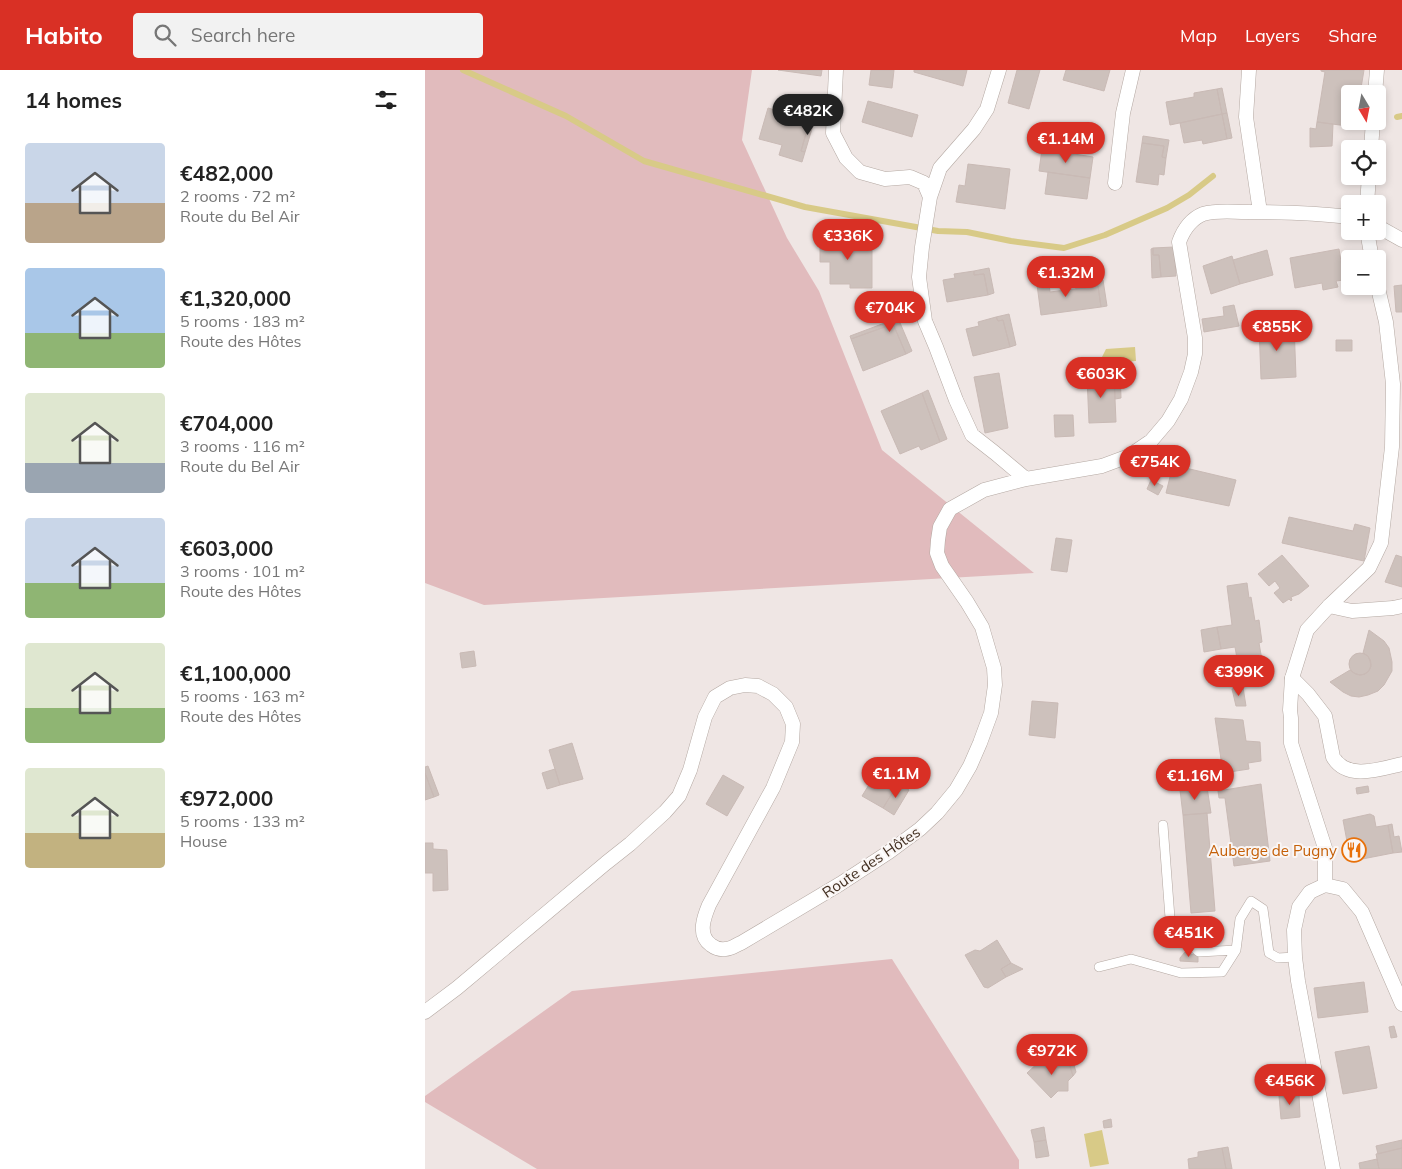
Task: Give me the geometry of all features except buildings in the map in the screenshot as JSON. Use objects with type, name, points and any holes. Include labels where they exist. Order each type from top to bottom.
[{"type":"street","points":[[836,70],[833,133],[846,158],[860,172],[885,179],[910,177],[923,183],[930,196]]},
{"type":"street","points":[[999,70],[987,109],[974,130],[940,168],[930,196],[919,278],[925,321],[972,435],[1026,479]]},
{"type":"street","points":[[1115,183],[1123,113],[1133,70]]},
{"type":"street","points":[[1249,70],[1246,117],[1260,212]]},
{"type":"street","points":[[1376,85],[1377,70]]},
{"type":"street","name":"Route des Hôtes","points":[[425,1012],[457,988],[630,844],[665,812],[679,796],[683,787],[690,770],[705,717],[715,697],[729,688],[745,685],[758,686],[773,694],[786,706],[793,724],[792,742],[773,788],[709,905],[704,918],[703,930],[707,942],[716,949],[725,950],[741,943],[841,884],[920,829],[937,813],[956,790],[970,766],[991,713],[995,685],[994,668],[982,627],[942,566],[937,553],[940,527],[950,509],[984,490],[1026,479],[1103,466],[1129,456],[1151,441],[1168,421],[1181,399],[1191,372],[1195,354],[1195,338],[1179,242],[1187,226],[1201,215],[1214,212],[1260,212],[1341,216]]},
{"type":"street","points":[[1386,231],[1402,240]]},
{"type":"street","points":[[1325,885],[1325,848],[1291,743],[1290,710],[1292,678],[1307,630],[1369,568],[1381,543],[1392,447],[1393,384],[1386,322],[1380,295]]},
{"type":"street","points":[[1329,606],[1352,611],[1402,606]]},
{"type":"street","points":[[1292,678],[1308,694],[1325,716],[1333,757],[1336,762],[1343,767],[1369,772],[1402,764]]},
{"type":"street","points":[[1333,1169],[1295,957],[1294,930],[1299,907],[1310,892],[1325,885],[1343,889],[1362,912],[1402,1004]]},
{"type":"lane","points":[[1163,825],[1169,918],[1180,936],[1199,952],[1236,950]]},
{"type":"lane","points":[[1099,967],[1131,959],[1181,972],[1222,972],[1236,950],[1240,918],[1251,901],[1263,909],[1269,953],[1278,958],[1295,957]]},
{"type":"shaded area","points":[[425,70],[752,70],[742,140],[787,238],[819,291],[882,450],[1034,573],[484,605],[425,583]]},
{"type":"shaded area","points":[[1135,347],[1136,361],[1107,363],[1103,360],[1102,357],[1106,349]]},
{"type":"shaded area","points":[[892,959],[1019,1160],[1019,1169],[537,1169],[425,1102],[425,1096],[572,991]]},
{"type":"shaded area","points":[[1102,1130],[1109,1164],[1090,1167],[1084,1134]]},
{"type":"waterway","points":[[463,70],[566,116],[644,161],[805,207],[938,231],[967,232],[1011,241],[1064,248],[1105,235],[1167,208],[1189,195],[1213,176]]},
{"type":"waterway","points":[[1397,117],[1402,116]]},
{"type":"place","name":"Auberge de Pugny","points":[[1354,850]]}]
